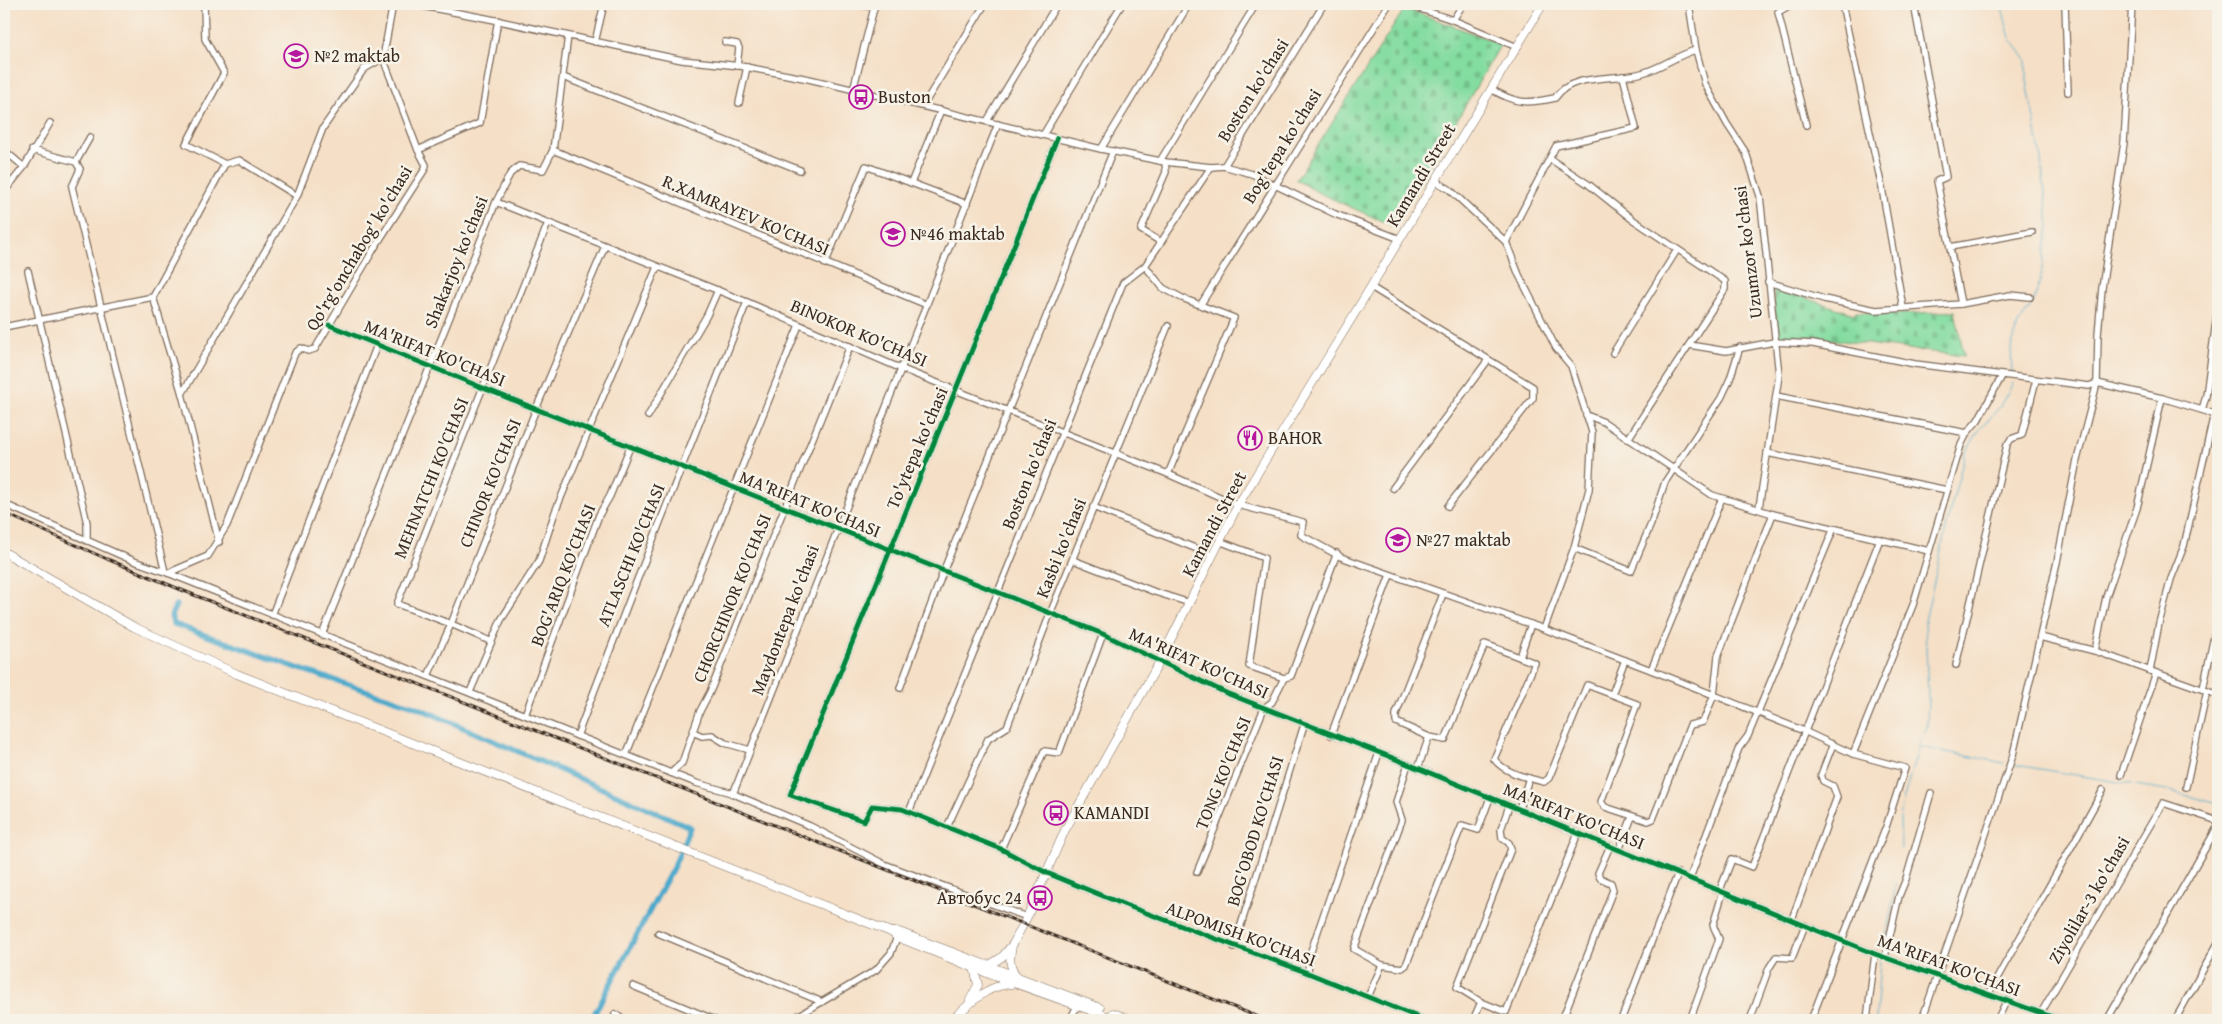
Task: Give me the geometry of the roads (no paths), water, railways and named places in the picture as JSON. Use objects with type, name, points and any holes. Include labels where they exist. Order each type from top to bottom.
[{"type":"main road","name":"Kamandi Street","points":[[983,965],[992,964],[1002,957],[1013,944],[1075,812],[1160,661],[1238,505],[1543,4]]},
{"type":"main road","points":[[4,552],[134,627],[186,652],[974,967],[1133,1020]]},
{"type":"main road","points":[[894,934],[899,932],[983,965],[1077,1006],[1118,1020]]},
{"type":"main road","name":"Kamandi Street","points":[[1013,944],[1009,960],[1016,981]]},
{"type":"main road","points":[[954,1018],[974,995],[978,985],[974,967]]},
{"type":"main road","points":[[954,1018],[983,993],[998,985],[1016,981]]},
{"type":"street","points":[[204,4],[205,39],[224,73],[186,144],[224,164],[239,160],[297,196]]},
{"type":"street","points":[[182,394],[297,196],[323,128],[364,69],[383,58],[393,4]]},
{"type":"street","points":[[412,4],[498,20],[682,60],[738,66],[853,90],[1162,161],[1211,168],[1224,166],[1252,174],[1335,214],[1400,239]]},
{"type":"street","points":[[595,42],[604,4]]},
{"type":"street","points":[[853,90],[875,5],[856,4]]},
{"type":"street","points":[[923,106],[984,4]]},
{"type":"street","points":[[987,122],[1056,4]]},
{"type":"street","points":[[1043,135],[1122,4]]},
{"type":"street","points":[[1101,148],[1189,4]]},
{"type":"street","points":[[1162,161],[1256,4]]},
{"type":"street","name":"Boston ko'chasi","points":[[1224,166],[1324,4]]},
{"type":"street","name":"Bog'tepa ko'chasi","points":[[1202,304],[1274,185],[1390,4]]},
{"type":"street","points":[[1406,4],[1453,20],[1517,47]]},
{"type":"street","points":[[1453,20],[1463,4]]},
{"type":"street","name":"Uzumzor ko'chasi","points":[[1689,4],[1696,50],[1705,84],[1746,154],[1760,196],[1779,375],[1759,508]]},
{"type":"street","points":[[1792,4],[1778,12],[1806,125]]},
{"type":"street","points":[[1842,4],[1882,188],[1904,308]]},
{"type":"street","points":[[1914,4],[1946,177],[1936,181],[1961,304]]},
{"type":"street","points":[[2065,4],[2068,92]]},
{"type":"street","points":[[1922,1020],[2013,754],[2077,460],[2097,383],[2098,335],[2102,288],[2124,143],[2132,4]]},
{"type":"street","points":[[418,150],[480,122],[498,20]]},
{"type":"street","name":"Shakarjoy ko'chasi","points":[[322,635],[496,202],[510,174],[519,166],[543,170],[553,150],[568,36]]},
{"type":"street","points":[[726,42],[737,44],[739,48],[738,66]]},
{"type":"street","points":[[1491,88],[1509,99],[1533,103],[1555,98],[1560,91],[1589,79],[1642,74],[1696,50]]},
{"type":"street","name":"Qo'rg'onchabog' ko'chasi","points":[[166,572],[208,556],[218,542],[228,525],[295,353],[301,348],[308,351],[315,349],[375,247],[425,169],[426,165],[418,150],[383,58]]},
{"type":"street","points":[[739,103],[747,68]]},
{"type":"street","points":[[1506,242],[1556,146],[1636,128],[1623,76]]},
{"type":"street","points":[[563,77],[800,170]]},
{"type":"street","points":[[911,183],[941,110]]},
{"type":"street","points":[[4,192],[24,167],[32,150],[50,123]]},
{"type":"street","name":"Maydontepa ko'chasi","points":[[733,794],[998,124]]},
{"type":"street","points":[[76,162],[90,136]]},
{"type":"street","name":"To'ytepa ko'chasi","points":[[790,795],[889,550],[957,390],[1057,138]]},
{"type":"street","points":[[4,150],[24,167]]},
{"type":"street","points":[[32,150],[76,162],[80,169],[72,187],[166,572]]},
{"type":"street","name":"R.XAMRAYEV KO'CHASI","points":[[553,150],[927,305]]},
{"type":"street","points":[[900,688],[943,572],[1113,151]]},
{"type":"street","points":[[1550,159],[1588,184],[1632,220],[1725,281],[1725,288],[1628,439]]},
{"type":"street","points":[[1161,242],[1141,230],[1166,172],[1162,161]]},
{"type":"street","points":[[218,542],[182,394],[153,298],[224,164]]},
{"type":"street","points":[[825,264],[866,166],[967,204]]},
{"type":"street","name":"Boston ko'chasi","points":[[909,812],[1123,283],[1145,266],[1211,168]]},
{"type":"street","points":[[1435,180],[1449,189],[1506,242],[1519,275],[1556,348],[1571,366],[1592,432],[1589,489],[1574,548],[1544,629]]},
{"type":"street","name":"BINOKOR KO'CHASI","points":[[496,202],[718,290],[902,369],[1168,474],[1238,505],[1303,522],[1301,535],[1337,553]]},
{"type":"street","name":"MEHNATCHI KO'CHASI","points":[[451,624],[397,604],[548,223]]},
{"type":"street","points":[[1950,247],[2032,232]]},
{"type":"street","name":"CHINOR KO'CHASI","points":[[428,676],[451,624],[536,409],[606,246]]},
{"type":"street","points":[[1613,353],[1676,250]]},
{"type":"street","points":[[1145,266],[1163,288],[1182,298],[1202,304],[1234,318],[1168,474]]},
{"type":"street","points":[[470,692],[490,641],[508,607],[539,561],[555,512],[657,267]]},
{"type":"street","points":[[28,271],[87,522],[87,541]]},
{"type":"street","points":[[1768,282],[1876,310],[1961,304],[2010,295],[2030,297]]},
{"type":"street","points":[[1371,288],[1533,387],[1533,398],[1448,506]]},
{"type":"street","points":[[648,416],[707,315],[718,290]]},
{"type":"street","points":[[4,327],[40,318],[153,298]]},
{"type":"street","name":"ATLASCHI KO'CHASI","points":[[577,736],[747,302]]},
{"type":"street","points":[[2202,410],[2206,396],[2218,306]]},
{"type":"street","name":"MA'RIFAT KO'CHASI","points":[[329,325],[682,468],[1103,634],[1226,693],[1418,768],[1875,954],[2061,1020]]},
{"type":"street","points":[[626,755],[799,325]]},
{"type":"street","name":"Kasbi ko'chasi","points":[[947,827],[988,739],[1007,727],[1050,614],[1168,326]]},
{"type":"street","points":[[1690,345],[1726,351],[1774,342],[1813,344],[1915,364],[1986,372],[2002,376],[2089,386],[2097,383],[2162,398],[2216,414],[2184,546],[2171,579],[2159,623],[2153,672],[2121,775]]},
{"type":"street","points":[[272,615],[377,345]]},
{"type":"street","name":"CHORCHINOR KO'CHASI","points":[[671,773],[682,763],[850,346]]},
{"type":"street","points":[[1574,548],[1631,571],[1651,524],[1665,482],[1721,398],[1730,379],[1740,347]]},
{"type":"street","points":[[1393,488],[1488,360]]},
{"type":"street","points":[[1853,754],[1913,605],[1947,490],[1967,433],[1978,420],[2002,376]]},
{"type":"street","points":[[1956,666],[2007,445],[2011,439],[2022,436],[2036,380]]},
{"type":"street","points":[[1776,396],[1967,433]]},
{"type":"street","points":[[2095,651],[2106,597],[2139,500],[2162,398]]},
{"type":"street","points":[[1586,415],[1604,422],[1712,495],[1759,508],[1773,514],[1929,551]]},
{"type":"street","name":"BOG'ARIQ KO'CHASI","points":[[525,715],[600,515],[630,447]]},
{"type":"street","points":[[1767,453],[1947,490]]},
{"type":"street","points":[[1651,670],[1722,498]]},
{"type":"street","points":[[4,504],[87,541],[322,635],[671,773],[733,794],[810,826],[884,864],[1027,917]]},
{"type":"street","points":[[1093,507],[1212,555]]},
{"type":"street","points":[[1443,594],[1396,714],[1396,722],[1429,737],[1445,740],[1486,644],[1535,663],[1494,759],[1499,765],[1529,778],[1544,782],[1549,778],[1587,684],[1637,704],[1601,802],[1605,807],[1643,821],[1653,818],[1690,725],[1703,722],[1714,694],[1718,656],[1773,514]]},
{"type":"street","points":[[1690,878],[1739,748],[1748,736],[1834,528]]},
{"type":"street","points":[[1690,1020],[1719,939],[1714,925],[1732,859],[1752,867],[1880,539]]},
{"type":"street","points":[[1219,541],[1264,558],[1249,666],[1284,678]]},
{"type":"street","points":[[1337,553],[1341,557],[1531,624],[1714,694],[1757,714],[1804,731],[1853,754],[1905,768],[1886,827],[1811,1020]]},
{"type":"street","name":"TONG KO'CHASI","points":[[1197,872],[1264,708],[1272,702],[1284,678],[1291,676],[1337,553]]},
{"type":"street","points":[[1073,560],[1155,592],[1190,603]]},
{"type":"street","points":[[1331,735],[1390,575]]},
{"type":"street","points":[[2186,787],[2218,617]]},
{"type":"street","points":[[451,624],[490,641]]},
{"type":"street","points":[[1520,657],[1531,624]]},
{"type":"street","points":[[1001,849],[1044,751],[1059,752],[1103,634]]},
{"type":"street","points":[[2040,637],[2095,651],[2218,695]]},
{"type":"street","points":[[1612,694],[1625,660]]},
{"type":"street","name":"BOG'OBOD KO'CHASI","points":[[1234,947],[1304,724]]},
{"type":"street","points":[[693,732],[702,736],[712,735],[725,743],[750,750]]},
{"type":"street","points":[[1418,768],[1429,737]]},
{"type":"street","points":[[1792,919],[1837,796],[1832,786],[1823,781],[1821,775],[1832,744]]},
{"type":"street","points":[[1308,973],[1309,956],[1379,753]]},
{"type":"street","points":[[1408,764],[1396,802],[1402,820],[1354,949],[1382,965],[1402,968],[1406,965],[1462,825],[1478,830],[1490,798]]},
{"type":"street","points":[[1519,809],[1529,778]]},
{"type":"street","points":[[1989,993],[2103,790]]},
{"type":"street","points":[[1885,957],[1899,896],[1906,879],[1931,793]]},
{"type":"street","name":"ALPOMISH KO'CHASI","points":[[790,795],[864,822],[872,806],[902,809],[1001,849],[1047,873],[1425,1020]]},
{"type":"street","name":"Ziyolilar-3 ko'chasi","points":[[2041,1013],[2162,803],[2218,821]]},
{"type":"street","points":[[1510,806],[1501,829],[1502,838],[1509,843],[1511,849],[1457,987],[1481,1002],[1506,1012],[1578,833]]},
{"type":"street","points":[[1620,850],[1632,817]]},
{"type":"street","points":[[2108,1020],[2218,826]]},
{"type":"street","points":[[1562,1020],[1614,890],[1611,883],[1600,878],[1598,873],[1610,846]]},
{"type":"street","points":[[1621,1020],[1678,873]]},
{"type":"street","points":[[1750,1020],[1768,968],[1776,957],[1792,958],[1805,925]]},
{"type":"street","points":[[658,933],[822,1002]]},
{"type":"street","points":[[791,1020],[876,970],[891,953],[894,934]]},
{"type":"street","points":[[2175,1020],[2218,943]]},
{"type":"street","points":[[1867,1020],[1875,954]]},
{"type":"street","points":[[1368,997],[1382,965]]},
{"type":"street","points":[[633,986],[714,1020]]},
{"type":"street","points":[[1997,1020],[2008,1000]]},
{"type":"street","points":[[1473,1020],[1481,1002]]},
{"type":"street","points":[[1070,1020],[1077,1006]]},
{"type":"street","points":[[615,1014],[624,1020]]},
{"type":"waterway","points":[[2001,4],[2010,38],[2026,60],[2026,75],[2040,153],[2049,226],[2040,281],[2034,301],[2018,325],[2011,349],[2012,373]]},
{"type":"waterway","points":[[1923,734],[1927,727],[1928,698],[1925,621],[1950,511],[1965,454],[1979,430],[1999,408],[2013,383]]},
{"type":"waterway","points":[[176,605],[171,616],[174,624],[303,670],[414,706],[690,827],[675,864],[591,1020]]},
{"type":"waterway","points":[[1901,850],[1900,819],[1903,801],[1921,739]]},
{"type":"waterway","points":[[1920,747],[2004,763]]},
{"type":"waterway","points":[[2016,765],[2166,790],[2218,804]]},
{"type":"waterway","points":[[1883,952],[1896,884]]},
{"type":"waterway","points":[[1876,1020],[1880,961]]},
{"type":"railway","points":[[4,513],[184,591],[1266,1020]]},
{"type":"place","name":"№2 maktab","points":[[296,56]]},
{"type":"place","name":"Buston","points":[[861,97]]},
{"type":"place","name":"№46 maktab","points":[[893,234]]},
{"type":"place","name":"BAHOR","points":[[1250,438]]},
{"type":"place","name":"№27 maktab","points":[[1398,540]]},
{"type":"place","name":"KAMANDI","points":[[1056,813]]},
{"type":"place","name":"Автобус 24","points":[[1040,898]]}]
